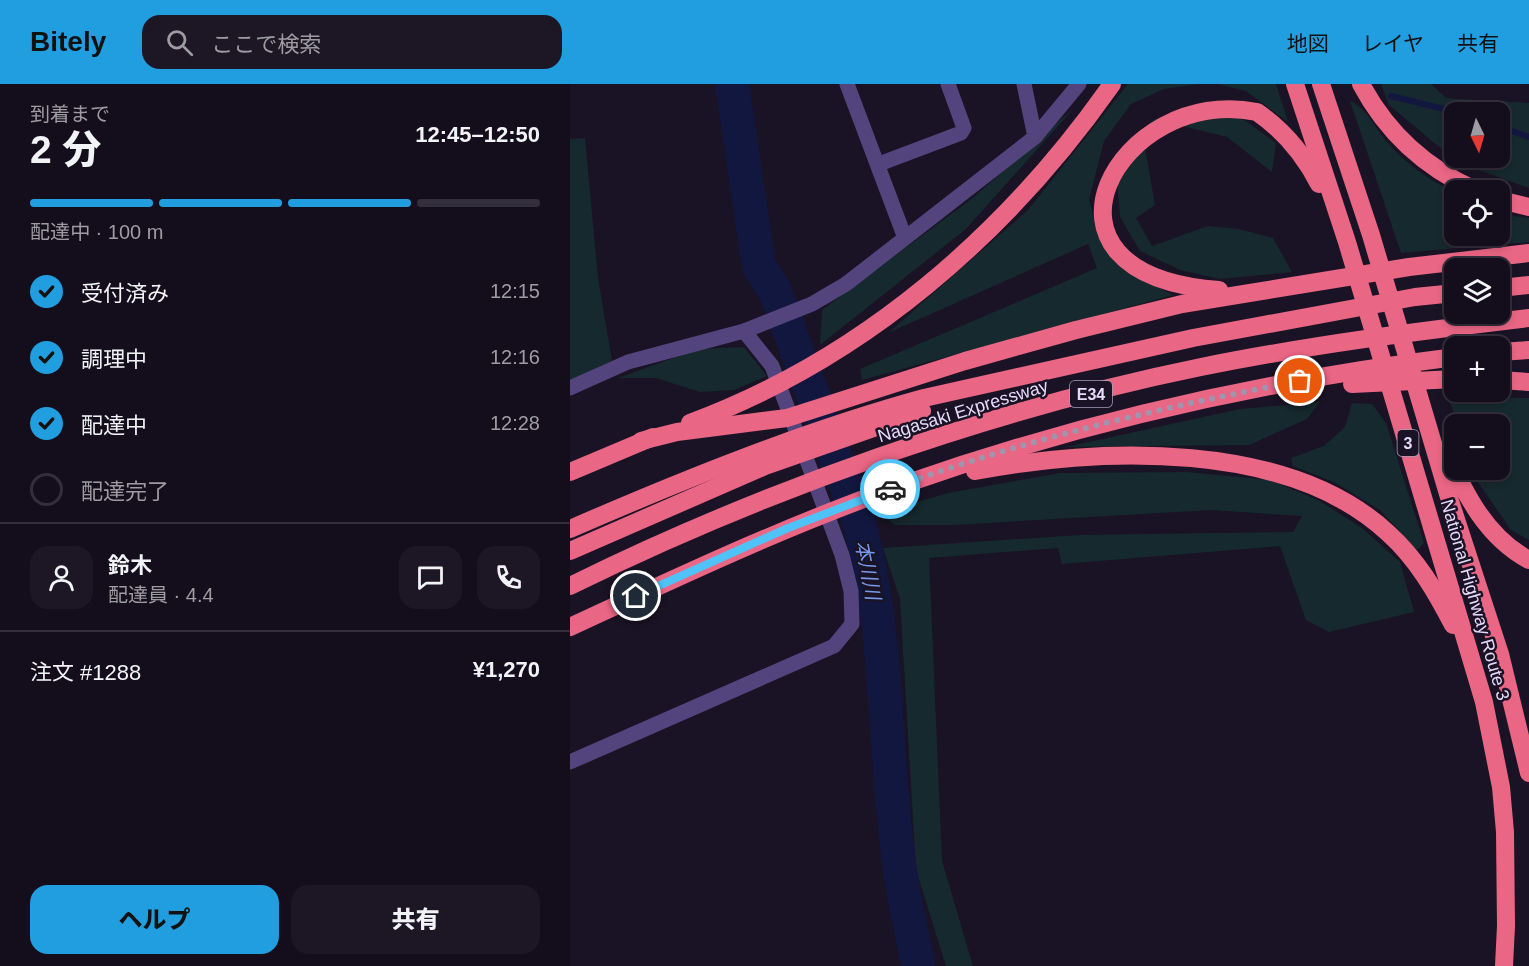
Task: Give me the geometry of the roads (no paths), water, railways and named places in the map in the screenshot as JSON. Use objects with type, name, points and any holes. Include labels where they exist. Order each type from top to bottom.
[{"type":"highway","points":[[570,472],[641,441],[739,405],[792,378],[852,342],[919,292],[990,230],[1055,158],[1112,84]]},
{"type":"highway","name":"National Highway Route 3","points":[[1295,84],[1347,242],[1484,702],[1501,787],[1505,832],[1507,875],[1504,966]]},
{"type":"highway","name":"National Highway Route 3","points":[[1321,84],[1420,393],[1451,504],[1500,654],[1529,772]]},
{"type":"highway","points":[[1361,84],[1381,117],[1418,156],[1456,180]]},
{"type":"highway","points":[[1211,93],[1244,103],[1283,134],[1315,177],[1347,242]]},
{"type":"highway","points":[[1117,139],[1105,167],[1104,207],[1109,226],[1120,244],[1137,262],[1154,274],[1197,289],[1270,288]]},
{"type":"highway","points":[[1510,202],[1529,207]]},
{"type":"highway","points":[[641,441],[678,432],[788,418],[872,389],[1076,330],[1182,304],[1409,267],[1529,253]]},
{"type":"highway","points":[[1510,287],[1529,285]]},
{"type":"highway","name":"Nagasaki Expressway","points":[[764,459],[889,414],[1065,368],[1282,321],[1415,297],[1444,294]]},
{"type":"highway","name":"Nagasaki Expressway","points":[[570,586],[777,497],[895,453],[1003,418],[1108,389],[1290,350],[1529,318]]},
{"type":"highway","points":[[1510,351],[1529,350]]},
{"type":"highway","points":[[570,627],[788,528],[860,500],[1070,433],[1196,402],[1444,359]]},
{"type":"highway","points":[[1301,385],[1444,379]]},
{"type":"highway","points":[[1510,381],[1529,382]]},
{"type":"highway","points":[[1420,393],[1458,480],[1473,506],[1500,540],[1529,560]]},
{"type":"highway","points":[[906,485],[1009,466],[1108,458],[1227,461],[1288,475],[1343,500],[1389,533],[1407,553],[1424,574],[1455,628],[1484,702]]},
{"type":"highway","points":[[570,529],[764,459]]},
{"type":"highway","points":[[570,551],[764,459]]},
{"type":"street","points":[[847,84],[905,237]]},
{"type":"street","points":[[879,164],[961,133],[964,128],[948,84]]},
{"type":"street","points":[[1024,84],[1035,137]]},
{"type":"street","points":[[570,388],[628,362],[752,328],[800,310],[846,284],[1035,137],[1079,84]]},
{"type":"street","points":[[570,762],[834,646],[852,624],[851,591],[838,543],[772,366],[752,328]]},
{"type":"waterway","name":"本川川","points":[[732,84],[759,266],[775,291],[856,513],[867,556],[880,643],[899,862],[918,966]]},
{"type":"waterway","points":[[1391,96],[1444,109]]},
{"type":"waterway","points":[[1510,130],[1529,137]]}]
